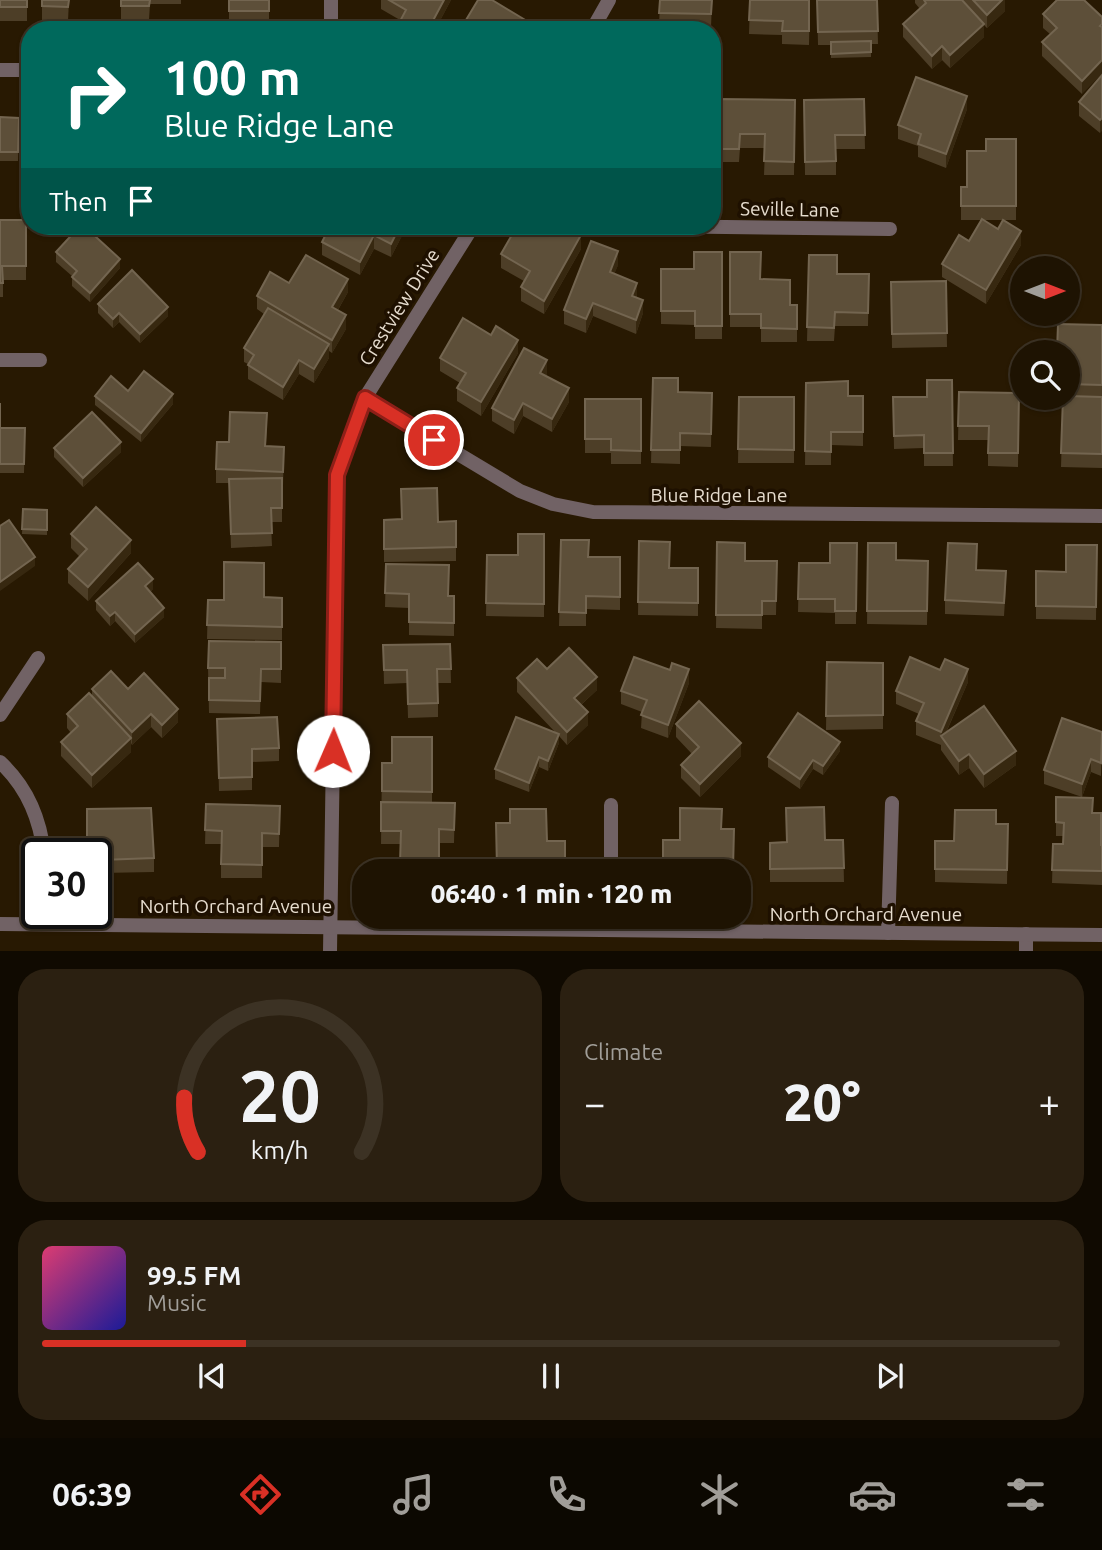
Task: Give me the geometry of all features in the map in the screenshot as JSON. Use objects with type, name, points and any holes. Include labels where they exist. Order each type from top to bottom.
[{"type":"street","points":[[331,0],[331,21]]},
{"type":"street","points":[[597,21],[610,0]]},
{"type":"street","points":[[0,70],[21,70]]},
{"type":"street","name":"Seville Lane","points":[[721,227],[890,229]]},
{"type":"street","name":"Crestview Drive","points":[[330,951],[337,475],[365,398],[467,235]]},
{"type":"street","points":[[0,359],[40,360]]},
{"type":"street","name":"Blue Ridge Lane","points":[[365,398],[520,491],[554,504],[593,512],[1102,516]]},
{"type":"street","points":[[0,715],[38,658]]},
{"type":"street","points":[[0,762],[30,800],[42,838]]},
{"type":"street","points":[[888,933],[892,803]]},
{"type":"street","points":[[611,805],[611,859]]},
{"type":"street","name":"North Orchard Avenue","points":[[112,921],[352,926]]},
{"type":"street","name":"North Orchard Avenue","points":[[0,924],[21,922]]},
{"type":"street","name":"North Orchard Avenue","points":[[751,929],[1102,935]]},
{"type":"street","points":[[1026,934],[1026,951]]},
{"type":"building","points":[[0,0],[27,0],[27,7],[0,7]]},
{"type":"building","points":[[42,0],[69,0],[68,7],[42,6]]},
{"type":"building","points":[[121,0],[150,0],[149,6],[121,6]]},
{"type":"building","points":[[229,0],[269,0],[269,11],[229,11]]},
{"type":"building","points":[[389,0],[444,0],[433,21],[400,21],[406,10]]},
{"type":"building","points":[[478,0],[492,0],[527,21],[465,21]]},
{"type":"building","points":[[660,0],[712,0],[711,14],[659,13]]},
{"type":"building","points":[[750,0],[809,0],[809,31],[782,31],[783,21],[749,20]]},
{"type":"building","points":[[817,0],[877,0],[878,31],[818,32]]},
{"type":"building","points":[[924,0],[962,0],[984,24],[950,55],[942,46],[932,56],[903,24],[926,3]]},
{"type":"building","points":[[973,0],[1002,0],[987,15]]},
{"type":"building","points":[[1057,0],[1084,0],[1102,17],[1102,60],[1082,81],[1042,42],[1057,28],[1043,14]]},
{"type":"building","points":[[871,41],[871,52],[831,54],[831,42]]},
{"type":"building","points":[[1102,75],[1102,118],[1100,120],[1079,102]]},
{"type":"building","points":[[916,77],[967,96],[946,154],[918,144],[921,134],[898,125]]},
{"type":"building","points":[[721,99],[795,100],[794,162],[764,161],[765,134],[740,134],[739,149],[721,149]]},
{"type":"building","points":[[864,99],[865,135],[835,135],[836,161],[805,162],[804,100]]},
{"type":"building","points":[[0,117],[19,118],[18,152],[0,152]]},
{"type":"building","points":[[986,139],[1016,139],[1016,206],[961,206],[961,187],[967,187],[967,151],[986,151]]},
{"type":"building","points":[[982,219],[998,229],[1003,220],[1021,231],[986,290],[942,264],[959,235],[969,241]]},
{"type":"building","points":[[0,220],[21,220],[21,235],[26,235],[26,266],[2,266],[3,283],[0,283]]},
{"type":"building","points":[[72,235],[94,235],[120,259],[90,293],[72,277],[77,271],[56,252]]},
{"type":"building","points":[[326,235],[374,235],[360,262],[322,242]]},
{"type":"building","points":[[374,235],[396,235],[391,244]]},
{"type":"building","points":[[512,235],[581,235],[544,301],[521,287],[530,271],[501,254]]},
{"type":"building","points":[[591,241],[618,251],[610,272],[637,283],[632,296],[643,300],[636,320],[593,303],[586,319],[564,310]]},
{"type":"building","points":[[694,252],[722,252],[722,326],[695,326],[695,311],[661,311],[661,269],[694,269]]},
{"type":"building","points":[[730,252],[761,252],[760,279],[790,280],[790,305],[797,305],[797,329],[761,328],[761,314],[730,314]]},
{"type":"building","points":[[306,255],[348,279],[332,307],[346,315],[332,340],[257,296],[270,272],[289,283]]},
{"type":"building","points":[[809,255],[837,255],[837,274],[869,274],[868,313],[835,312],[834,328],[807,327]]},
{"type":"building","points":[[132,270],[168,307],[140,334],[119,313],[113,319],[98,304]]},
{"type":"building","points":[[946,281],[947,333],[892,334],[891,282]]},
{"type":"building","points":[[268,308],[329,344],[314,369],[299,360],[283,387],[248,365],[254,355],[244,348]]},
{"type":"building","points":[[463,318],[491,335],[496,326],[518,340],[481,402],[457,388],[466,373],[440,358]]},
{"type":"building","points":[[1102,325],[1102,385],[1080,384],[1080,340],[1057,340],[1058,326]]},
{"type":"building","points":[[524,348],[547,360],[540,373],[569,388],[552,419],[523,403],[514,420],[492,408]]},
{"type":"building","points":[[144,371],[173,394],[141,433],[95,396],[111,376],[128,391]]},
{"type":"building","points":[[653,378],[678,378],[678,392],[712,393],[711,434],[680,433],[680,450],[651,450]]},
{"type":"building","points":[[927,380],[952,380],[953,453],[924,453],[924,435],[894,436],[893,397],[927,397]]},
{"type":"building","points":[[848,381],[848,396],[863,396],[863,432],[831,432],[831,452],[805,451],[806,383]]},
{"type":"building","points":[[959,392],[1010,393],[1010,410],[1019,410],[1018,453],[988,453],[989,426],[958,426]]},
{"type":"building","points":[[1080,396],[1102,397],[1102,454],[1061,453],[1063,410],[1080,410]]},
{"type":"building","points":[[739,397],[794,397],[794,450],[738,449]]},
{"type":"building","points":[[585,399],[641,399],[641,451],[611,450],[611,439],[585,439]]},
{"type":"building","points":[[92,412],[121,442],[83,478],[54,448]]},
{"type":"building","points":[[230,412],[267,413],[265,446],[284,447],[283,472],[216,469],[217,442],[229,442]]},
{"type":"building","points":[[0,428],[25,428],[24,464],[0,464]]},
{"type":"building","points":[[282,478],[282,508],[271,508],[272,533],[231,534],[229,479]]},
{"type":"building","points":[[437,488],[438,522],[456,521],[456,547],[384,549],[384,520],[402,519],[401,489]]},
{"type":"building","points":[[96,507],[131,540],[88,587],[68,569],[87,549],[71,534]]},
{"type":"building","points":[[23,509],[47,510],[47,530],[22,529]]},
{"type":"building","points":[[9,520],[35,557],[0,582],[0,526]]},
{"type":"building","points":[[518,534],[544,534],[544,604],[486,603],[487,555],[518,555]]},
{"type":"building","points":[[561,540],[589,540],[588,557],[620,557],[620,597],[586,596],[586,613],[559,612]]},
{"type":"building","points":[[639,541],[670,542],[669,568],[698,568],[698,603],[638,602]]},
{"type":"building","points":[[717,542],[745,543],[745,561],[777,561],[776,601],[762,601],[762,615],[716,615]]},
{"type":"building","points":[[830,543],[857,543],[856,611],[835,611],[835,599],[798,599],[799,563],[830,563]]},
{"type":"building","points":[[868,543],[896,543],[896,560],[928,561],[927,611],[867,611]]},
{"type":"building","points":[[948,543],[977,544],[976,570],[1006,571],[1004,603],[945,600]]},
{"type":"building","points":[[1066,545],[1097,545],[1096,607],[1036,606],[1036,571],[1066,572]]},
{"type":"building","points":[[224,562],[264,563],[264,597],[282,598],[282,627],[207,625],[208,600],[224,600]]},
{"type":"building","points":[[138,563],[153,579],[145,586],[164,608],[135,634],[115,612],[110,616],[96,601]]},
{"type":"building","points":[[386,564],[449,565],[448,596],[454,596],[454,623],[409,622],[409,594],[385,593]]},
{"type":"building","points":[[209,641],[281,642],[281,669],[261,669],[260,701],[209,700],[209,678],[225,678],[225,668],[208,668]]},
{"type":"building","points":[[450,644],[451,669],[437,669],[438,703],[408,704],[407,670],[384,670],[383,645]]},
{"type":"building","points":[[569,648],[597,677],[574,698],[588,712],[567,732],[517,678],[537,659],[547,669]]},
{"type":"building","points":[[634,657],[670,670],[672,663],[689,669],[668,725],[641,715],[647,700],[621,691]]},
{"type":"building","points":[[910,657],[940,670],[945,659],[968,669],[941,732],[916,721],[924,703],[896,691]]},
{"type":"building","points":[[827,662],[883,663],[883,715],[826,716]]},
{"type":"building","points":[[111,671],[128,689],[144,673],[178,709],[162,725],[151,714],[132,732],[92,689]]},
{"type":"building","points":[[89,693],[131,738],[92,775],[61,742],[78,726],[67,714]]},
{"type":"building","points":[[699,701],[741,743],[700,784],[681,765],[699,747],[676,724]]},
{"type":"building","points":[[984,706],[1016,751],[984,774],[969,754],[959,761],[941,736]]},
{"type":"building","points":[[798,713],[840,742],[823,766],[813,760],[800,779],[768,757]]},
{"type":"building","points":[[277,717],[279,748],[252,749],[252,777],[219,778],[217,719]]},
{"type":"building","points":[[516,717],[559,734],[548,761],[539,757],[529,783],[495,769]]},
{"type":"building","points":[[1062,718],[1102,732],[1101,763],[1091,759],[1082,784],[1044,770]]},
{"type":"building","points":[[392,737],[432,737],[432,792],[382,791],[382,763],[392,763]]},
{"type":"building","points":[[1056,797],[1093,798],[1092,813],[1101,813],[1102,871],[1052,870],[1053,844],[1063,844],[1064,823],[1056,822]]},
{"type":"building","points":[[381,802],[455,803],[454,830],[439,829],[439,859],[400,859],[401,831],[381,831]]},
{"type":"building","points":[[206,804],[280,806],[279,834],[262,833],[262,865],[221,864],[222,831],[205,830]]},
{"type":"building","points":[[824,807],[825,840],[843,840],[844,868],[770,869],[770,843],[787,842],[786,808]]},
{"type":"building","points":[[151,808],[154,858],[112,860],[112,838],[87,838],[87,809]]},
{"type":"building","points":[[680,808],[722,809],[721,829],[734,829],[733,859],[663,859],[663,840],[680,840]]},
{"type":"building","points":[[510,809],[546,809],[547,841],[565,841],[565,859],[497,859],[496,823],[510,823]]},
{"type":"building","points":[[955,810],[996,810],[996,824],[1008,824],[1007,870],[935,869],[935,841],[954,841]]},
{"type":"route","points":[[333,751],[337,475],[365,398],[434,440]]}]
